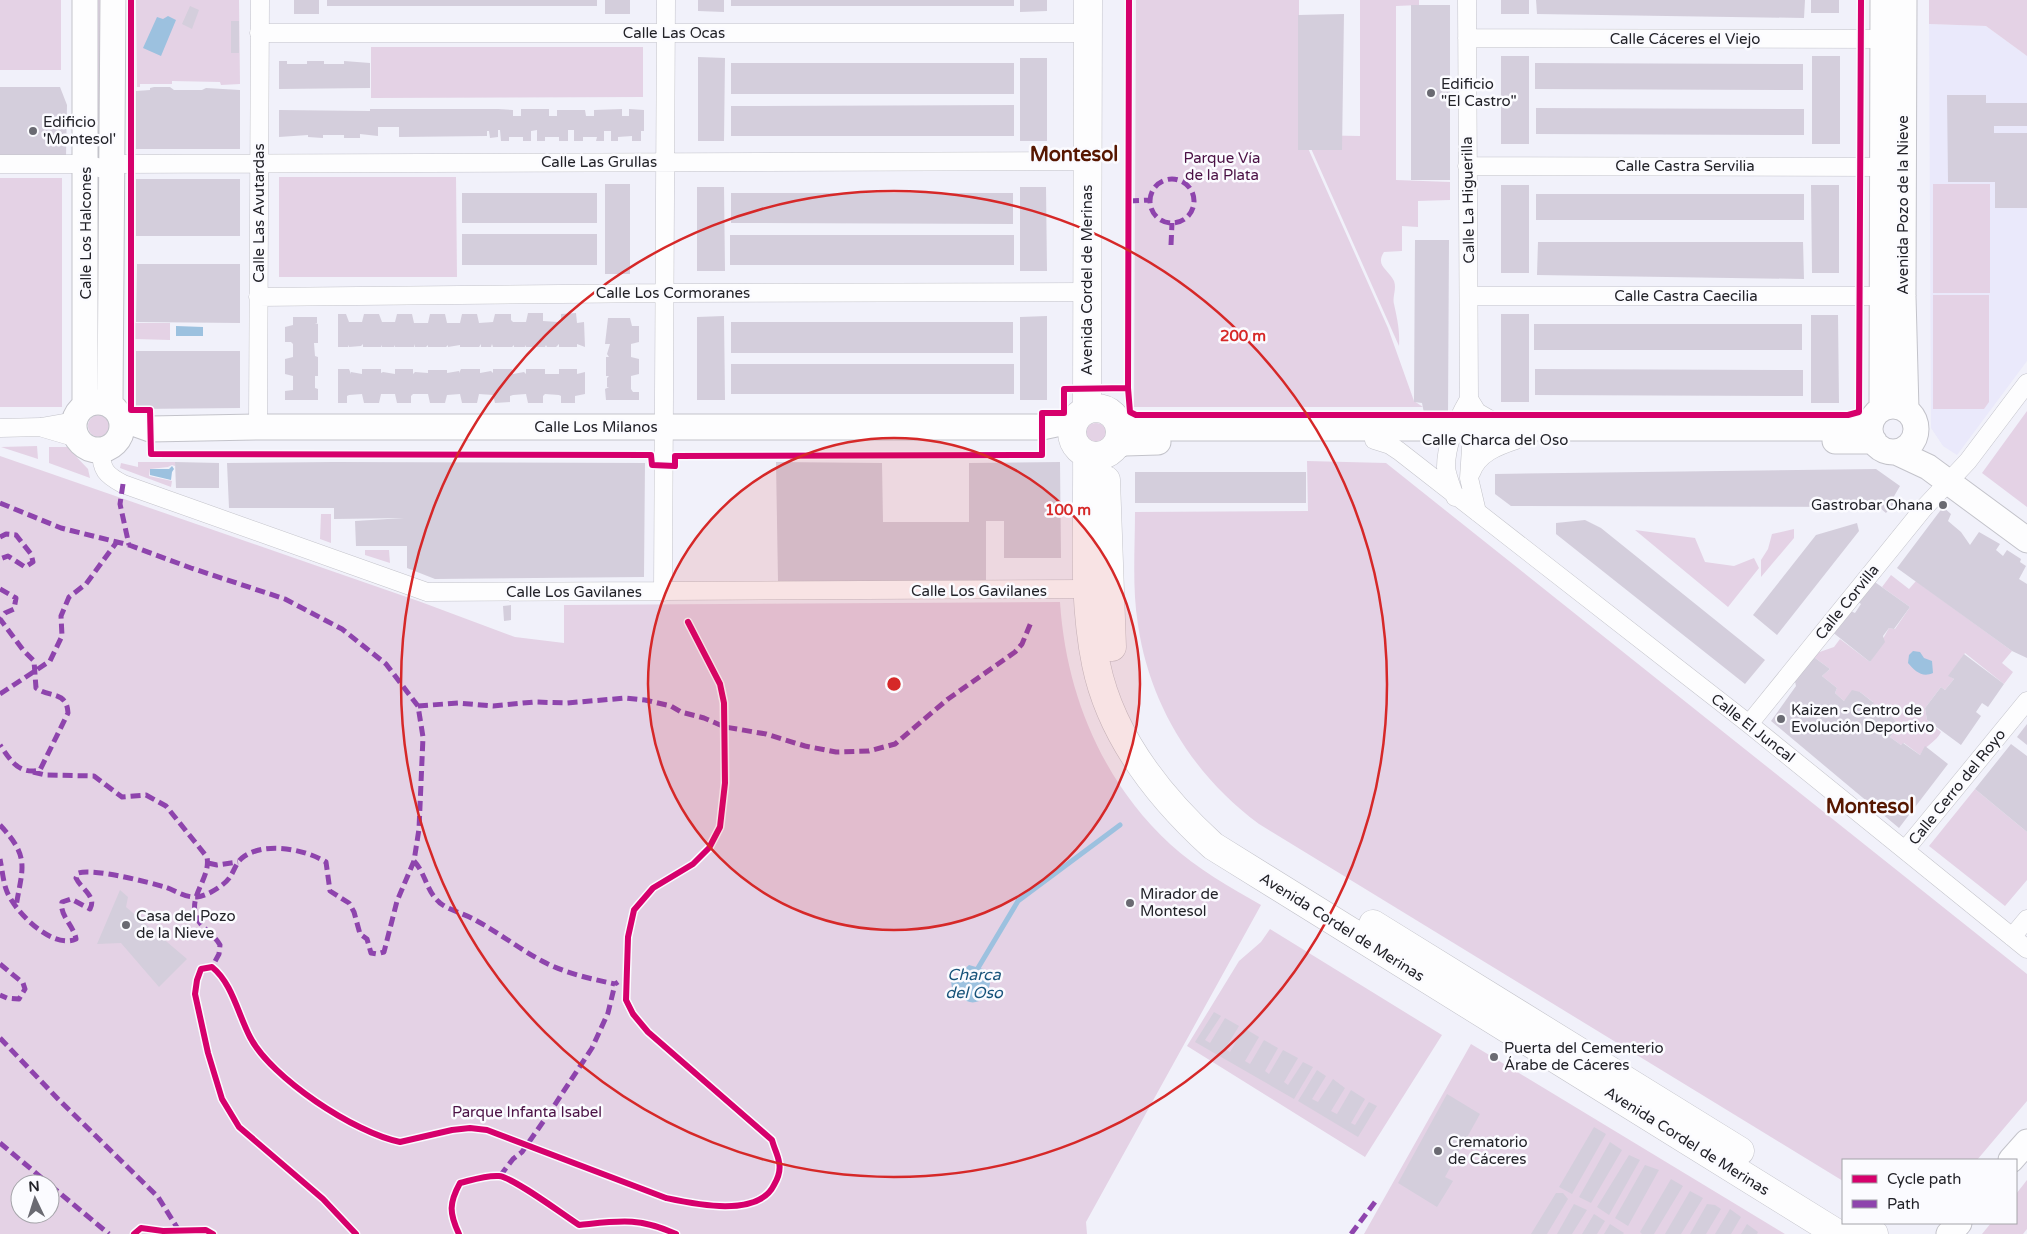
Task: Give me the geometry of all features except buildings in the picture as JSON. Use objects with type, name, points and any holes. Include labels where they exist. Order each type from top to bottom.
[{"type":"main road","name":"Avenida Cordel de Merinas","points":[[1088,0],[1087,292],[1110,624],[1114,658],[1126,699],[1143,733],[1162,764],[1194,804],[1224,832],[1842,1214]]},
{"type":"main road","name":"Avenida Cordel de Merinas","points":[[1104,0],[1096,432],[1088,589],[1096,664],[1109,707],[1127,743],[1147,776],[1180,817],[1213,846],[1838,1234]]},
{"type":"main road","points":[[1858,1224],[1874,1234]]},
{"type":"street","name":"Calle Los Halcones","points":[[79,421],[86,164],[86,0]]},
{"type":"street","name":"Calle Los Halcones","points":[[113,0],[113,428]]},
{"type":"street","name":"Calle Las Avutardas","points":[[258,427],[260,0]]},
{"type":"street","points":[[664,592],[666,0]]},
{"type":"street","name":"Calle La Higuerilla","points":[[1461,424],[1469,296],[1467,0]]},
{"type":"street","name":"Avenida Pozo de la Nieve","points":[[1883,0],[1893,39],[1893,296],[1883,420]]},
{"type":"street","name":"Avenida Pozo de la Nieve","points":[[1893,39],[1904,0]]},
{"type":"street","name":"Calle Las Ocas","points":[[260,33],[1088,33]]},
{"type":"street","name":"Calle Cáceres el Viejo","points":[[1467,38],[1893,39]]},
{"type":"street","name":"Calle Las Grullas","points":[[0,164],[86,164],[93,159],[107,160],[112,164],[1087,161]]},
{"type":"street","name":"Calle Castra Servilia","points":[[1468,166],[1893,167]]},
{"type":"street","name":"Calle Los Cormoranes","points":[[258,297],[665,293],[1087,292]]},
{"type":"street","name":"Calle Castra Caecilia","points":[[1469,296],[1893,296]]},
{"type":"street","name":"Calle Corvilla","points":[[1749,724],[1923,509],[1968,461],[2027,382]]},
{"type":"street","points":[[0,428],[41,427],[79,421],[98,402],[113,428]]},
{"type":"street","points":[[1928,467],[1915,436],[1914,419],[1883,420],[1880,448],[1896,452],[1928,467],[2027,540]]},
{"type":"street","name":"Calle Charca del Oso","points":[[1096,432],[1132,427],[1461,424],[1512,434],[1848,428],[1883,420]]},
{"type":"street","name":"Calle Charca del Oso","points":[[1512,434],[1883,420]]},
{"type":"street","name":"Calle Los Milanos","points":[[79,421],[89,449],[113,428],[1042,427],[1096,432]]},
{"type":"street","points":[[1461,424],[1476,512]]},
{"type":"street","points":[[1455,497],[1446,468],[1461,424]]},
{"type":"street","name":"Calle Charca del Oso","points":[[1096,432],[1125,442],[1374,440],[1461,424]]},
{"type":"street","name":"Calle Los Gavilanes","points":[[113,428],[102,467],[106,474],[123,484],[427,592],[1088,589]]},
{"type":"street","points":[[1470,478],[1473,467],[1486,453],[1512,434]]},
{"type":"street","points":[[1896,452],[1908,446],[1915,436]]},
{"type":"street","name":"Calle El Juncal","points":[[1374,440],[1390,445],[1399,451],[1455,497],[1749,724],[2027,949]]},
{"type":"street","name":"Calle Cerro del Royo","points":[[1905,850],[2027,701]]},
{"type":"street","points":[[2012,937],[2027,919]]},
{"type":"street","points":[[2013,1159],[2027,1142]]},
{"type":"street","points":[[1949,1234],[1958,1224]]},
{"type":"shaded area","points":[[1929,24],[1986,26],[2027,56],[2027,361],[1957,455],[1943,446],[1931,428]]},
{"type":"green space","points":[[0,0],[61,0],[61,70],[0,70]]},
{"type":"green space","points":[[93,0],[105,0],[102,146],[95,146]]},
{"type":"green space","points":[[136,0],[239,0],[240,84],[221,85],[220,82],[172,81],[172,84],[140,84],[140,87],[137,87]]},
{"type":"green space","name":"Parque Vía de la Plata","points":[[1136,0],[1299,0],[1299,128],[1388,328],[1414,401],[1423,407],[1134,407]]},
{"type":"green space","points":[[1360,0],[1419,0],[1419,5],[1396,6],[1396,180],[1450,182],[1450,200],[1418,201],[1418,227],[1402,226],[1402,251],[1384,252],[1382,257],[1383,267],[1395,284],[1394,301],[1399,330],[1399,346],[1305,135],[1360,136]]},
{"type":"green space","points":[[1929,0],[2027,0],[2027,56],[1986,26],[1929,24]]},
{"type":"green space","points":[[371,47],[643,47],[643,97],[371,98]]},
{"type":"green space","points":[[279,177],[456,177],[457,277],[279,277]]},
{"type":"green space","points":[[0,178],[62,178],[62,407],[0,407]]},
{"type":"green space","points":[[1933,184],[1990,184],[1990,293],[1933,293]]},
{"type":"green space","points":[[1933,295],[1989,295],[1989,402],[1984,409],[1933,409]]},
{"type":"green space","points":[[135,323],[170,323],[170,340],[135,339]]},
{"type":"green space","points":[[2027,411],[2027,507],[1982,473]]},
{"type":"green space","points":[[99,415],[107,418],[110,426],[107,434],[99,437],[91,434],[88,426],[91,418]]},
{"type":"green space","points":[[1096,423],[1104,426],[1107,434],[1104,442],[1096,445],[1088,442],[1085,434],[1088,426]]},
{"type":"green space","points":[[37,446],[38,459],[1,447]]},
{"type":"green space","points":[[49,447],[67,447],[88,469],[90,478],[49,463]]},
{"type":"green space","name":"Parque Infanta Isabel","points":[[0,456],[421,602],[515,637],[564,643],[564,605],[1060,602],[1070,670],[1080,702],[1092,734],[1107,764],[1125,793],[1146,819],[1180,853],[1214,877],[1261,905],[1086,1222],[1087,1234],[0,1234]]},
{"type":"green space","points":[[1307,461],[1386,463],[2027,974],[2027,1101],[1978,1159],[1842,1159],[1842,1180],[1259,824],[1214,784],[1195,761],[1164,711],[1144,655],[1135,597],[1135,512],[1308,511]]},
{"type":"green space","points":[[138,462],[175,462],[175,466],[150,469],[149,476],[172,481],[171,487],[120,468],[121,463],[138,467]]},
{"type":"green space","points":[[321,514],[331,514],[331,543],[320,539]]},
{"type":"green space","points":[[1794,529],[1794,538],[1761,577],[1761,560],[1768,549],[1772,534]]},
{"type":"green space","points":[[1635,530],[1695,538],[1705,562],[1734,566],[1754,558],[1759,568],[1728,607]]},
{"type":"green space","points":[[365,550],[389,550],[390,563],[365,555]]},
{"type":"green space","points":[[1891,575],[1909,589],[1916,581],[2012,651],[2002,663],[2013,672],[2004,684],[1965,653],[1949,676],[1954,679],[1945,690],[1941,687],[1925,708],[1927,720],[1941,732],[1920,755],[1904,743],[1901,745],[1890,737],[1898,727],[1894,719],[1881,709],[1877,714],[1869,707],[1873,702],[1860,692],[1844,701],[1835,693],[1837,688],[1822,676],[1830,669],[1811,655],[1834,647],[1840,639],[1870,662],[1889,628],[1895,629],[1910,607],[1882,587]]},
{"type":"green space","points":[[1975,789],[2027,832],[2027,880],[2005,906],[1929,846]]},
{"type":"green space","points":[[1270,929],[1442,1035],[1365,1157],[1187,1046],[1239,961],[1261,942]]},
{"type":"green space","points":[[1471,1044],[1785,1234],[1364,1234]]},
{"type":"green space","points":[[2027,1180],[2027,1229],[2023,1234],[1982,1234],[1990,1224],[2017,1224],[2017,1193]]},
{"type":"water","points":[[168,16],[176,20],[161,56],[143,48],[157,17],[163,19]]},
{"type":"water","points":[[176,326],[203,327],[203,336],[176,336]]},
{"type":"water","points":[[172,466],[174,469],[171,480],[150,475],[150,469],[169,469]]},
{"type":"water","points":[[1913,651],[1920,652],[1924,658],[1932,661],[1933,673],[1922,674],[1908,663],[1909,655]]},
{"type":"water","name":"Charca del Oso","points":[[969,965],[983,969],[990,983],[987,997],[976,1002],[964,999],[955,987],[952,988],[951,981]]},
{"type":"waterway","points":[[978,968],[1018,901],[1120,825]]},
{"type":"marked path","points":[[1168,179],[1176,179],[1188,185],[1194,201],[1188,217],[1176,223],[1168,223],[1156,217],[1150,205],[1150,197],[1156,185],[1168,179]]},
{"type":"marked path","points":[[1129,201],[1150,200]]},
{"type":"marked path","points":[[1171,245],[1172,223]]},
{"type":"marked path","points":[[123,484],[120,504],[129,545]]},
{"type":"marked path","points":[[0,503],[61,528],[129,545],[285,599],[342,629],[386,664],[418,706],[423,737],[419,829],[414,861],[397,901],[384,952],[371,953],[367,939],[360,934],[354,912],[349,903],[330,891],[326,862],[317,857],[296,851],[272,848],[251,853],[240,860],[230,877],[220,887],[197,897],[180,894],[165,887],[121,876],[96,872],[78,873],[76,878],[90,896],[92,904],[90,909],[71,899],[62,902],[63,911],[76,939],[67,941],[56,939],[46,934],[17,908],[6,889],[0,859]]},
{"type":"marked path","points":[[0,537],[6,534],[16,535],[31,554],[33,562],[25,567],[8,556],[0,559]]},
{"type":"marked path","points":[[0,694],[50,661],[62,636],[61,616],[69,597],[86,584],[116,543]]},
{"type":"marked path","points":[[0,589],[16,598],[14,609],[5,613],[0,619],[23,650],[34,661],[36,688],[65,701],[68,713],[40,770],[21,769],[12,761],[0,745]]},
{"type":"marked path","points":[[418,706],[458,703],[493,706],[534,702],[567,703],[626,698],[671,706],[681,712],[704,718],[725,727],[766,734],[805,746],[836,752],[869,751],[895,744],[948,699],[1015,652],[1022,644],[1032,620]]},
{"type":"marked path","points":[[33,772],[45,775],[94,776],[122,797],[146,795],[166,806],[207,857],[206,873],[197,895],[195,910],[199,922],[220,945],[219,954],[212,967]]},
{"type":"marked path","points":[[0,825],[16,846],[22,864],[16,907]]},
{"type":"marked path","points":[[414,861],[435,898],[444,906],[495,931],[528,953],[554,967],[580,976],[615,984]]},
{"type":"marked path","points":[[208,863],[217,865],[238,862]]},
{"type":"marked path","points":[[0,964],[23,983],[25,989],[19,999],[0,995]]},
{"type":"marked path","points":[[500,1176],[513,1159],[522,1152],[592,1048],[608,1013],[615,984],[618,982]]},
{"type":"marked path","points":[[0,1038],[58,1099],[158,1197],[178,1229]]},
{"type":"marked path","points":[[0,1143],[37,1174]]},
{"type":"marked path","points":[[60,1193],[109,1234]]},
{"type":"marked path","points":[[1351,1234],[1375,1202]]},
{"type":"cycle path","points":[[131,0],[131,410],[150,410],[151,454],[651,455],[652,465],[675,466],[675,456],[1042,455],[1042,413],[1064,413],[1064,389],[1128,388]]},
{"type":"cycle path","points":[[1129,0],[1128,388],[1130,412],[1136,415],[1848,415],[1859,412],[1861,0]]},
{"type":"cycle path","points":[[356,1234],[323,1199],[239,1127],[222,1099],[208,1053],[195,994],[201,969],[212,967],[225,981],[250,1037],[261,1053],[276,1069],[316,1102],[338,1116],[381,1137],[400,1142],[452,1130],[470,1128],[487,1130],[666,1198],[708,1205],[740,1205],[754,1202],[766,1195],[777,1180],[780,1165],[772,1140],[648,1032],[633,1014],[626,1000],[628,937],[634,910],[653,888],[693,864],[709,848],[720,827],[725,783],[724,703],[720,684],[688,622]]},
{"type":"cycle path","points":[[459,1234],[453,1220],[452,1202],[460,1183],[494,1176],[506,1178],[515,1183],[579,1225],[617,1222],[639,1223],[676,1234]]},
{"type":"cycle path","points":[[134,1234],[141,1228],[163,1231],[206,1230],[213,1234]]},
{"type":"place","name":"Edificio \"El Castro\"","points":[[1431,93]]},
{"type":"place","name":"Edificio 'Montesol'","points":[[33,131]]},
{"type":"place","name":"Gastrobar Ohana","points":[[1943,505]]},
{"type":"place","name":"Kaizen - Centro de Evolución Deportivo","points":[[1781,719]]},
{"type":"place","name":"Mirador de Montesol","points":[[1130,903]]},
{"type":"place","name":"Casa del Pozo de la Nieve","points":[[126,925]]},
{"type":"place","name":"Puerta del Cementerio Árabe de Cáceres","points":[[1494,1057]]},
{"type":"place","name":"Crematorio de Cáceres","points":[[1438,1151]]},
{"type":"district","name":"Montesol","points":[[1074,155]]},
{"type":"district","name":"Montesol","points":[[1870,807]]}]
